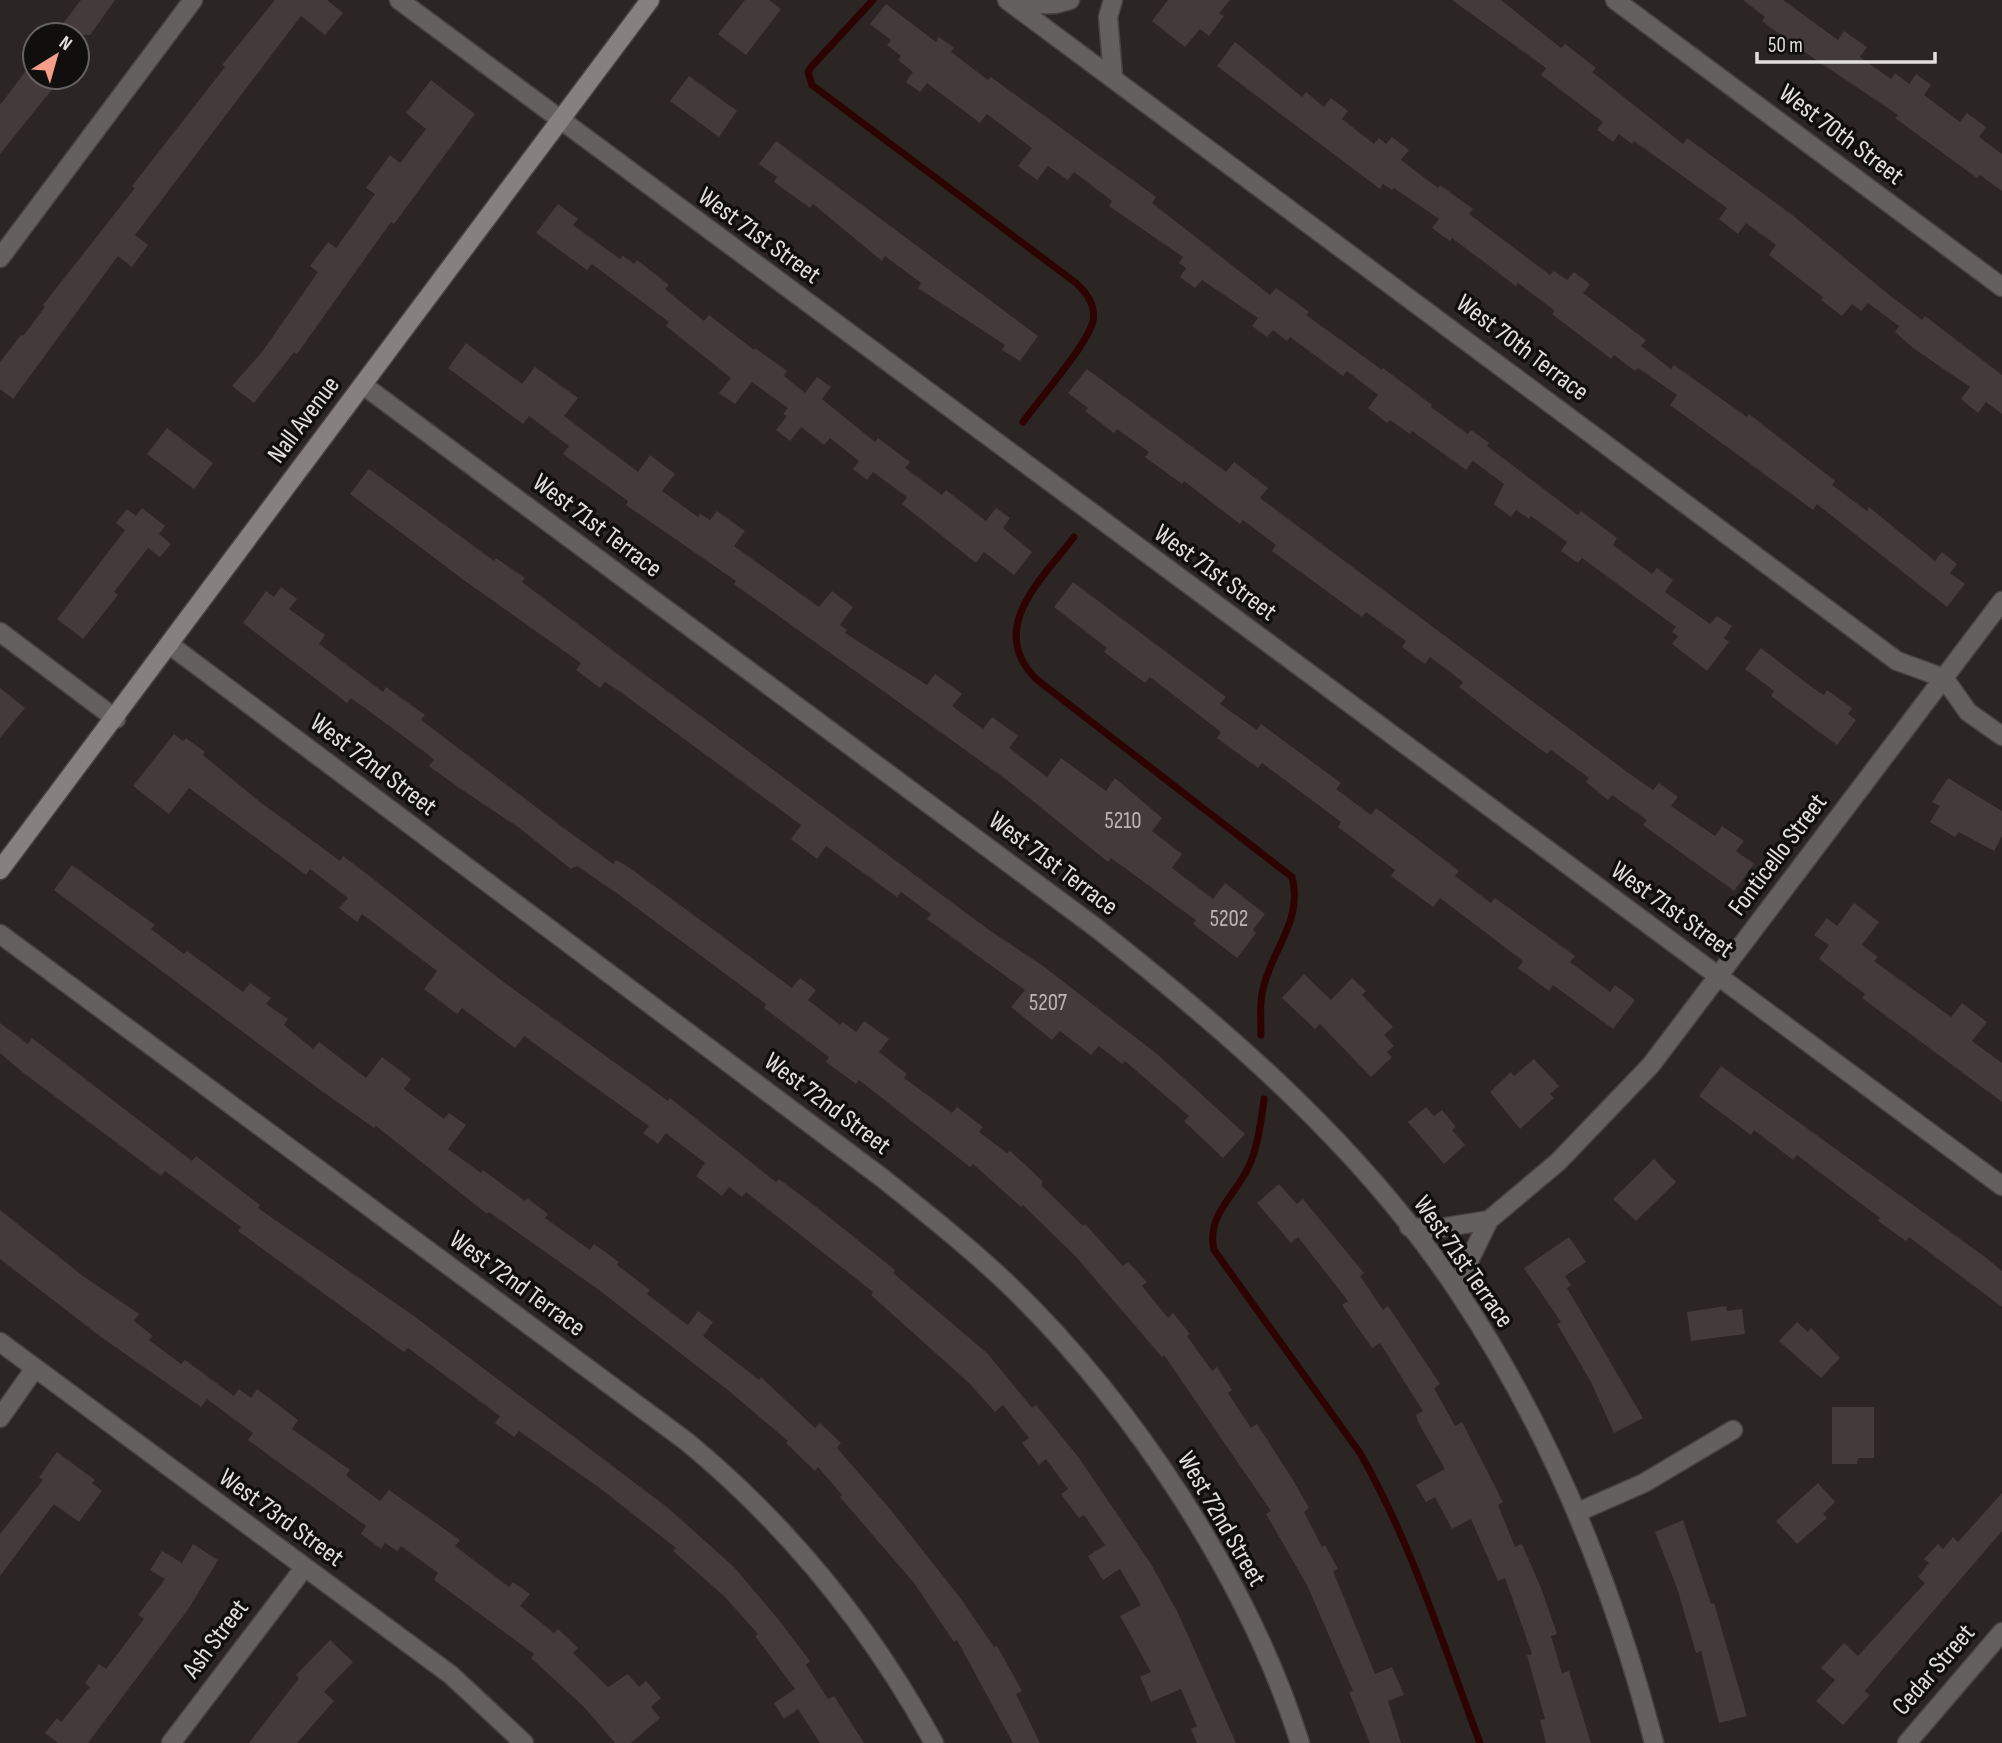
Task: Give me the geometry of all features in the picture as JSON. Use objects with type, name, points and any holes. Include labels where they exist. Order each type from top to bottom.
[{"type":"main road","name":"Nall Avenue","points":[[0,870],[116,719],[650,0]]},
{"type":"street","points":[[0,258],[193,0]]},
{"type":"street","name":"West 71st Street","points":[[399,0],[559,121],[2002,1186]]},
{"type":"street","points":[[1011,2],[1055,4],[1070,0]]},
{"type":"street","points":[[1113,0],[1108,17],[1113,76]]},
{"type":"street","name":"West 70th Street","points":[[1615,0],[2002,287]]},
{"type":"street","name":"West 70th Terrace","points":[[1011,2],[1897,661],[1944,678]]},
{"type":"street","name":"West 71st Terrace","points":[[363,385],[1095,927],[1184,996],[1307,1111],[1409,1227],[1458,1292],[1518,1393],[1578,1512],[1634,1667],[1654,1743]]},
{"type":"street","name":"Fonticello Street","points":[[1458,1292],[1464,1271],[1489,1220],[1601,1120],[1651,1065],[2002,601]]},
{"type":"street","points":[[0,632],[116,719]]},
{"type":"street","name":"West 72nd Street","points":[[170,645],[881,1177],[959,1239],[1011,1287],[1105,1391],[1157,1461],[1217,1556],[1274,1675],[1300,1743]]},
{"type":"street","points":[[1944,678],[1968,712],[2002,736]]},
{"type":"street","name":"West 72nd Terrace","points":[[0,934],[675,1433],[729,1476],[807,1556],[857,1619],[903,1686],[934,1743]]},
{"type":"street","points":[[1409,1227],[1434,1229],[1489,1220]]},
{"type":"street","name":"West 73rd Street","points":[[0,1342],[451,1675],[524,1743]]},
{"type":"street","points":[[0,1418],[35,1368]]},
{"type":"street","points":[[1578,1512],[1644,1483],[1732,1430]]},
{"type":"street","name":"Ash Street","points":[[170,1743],[304,1568]]},
{"type":"street","name":"Cedar Street","points":[[1907,1743],[2002,1632]]},
{"type":"building","points":[[81,0],[115,0],[91,34],[91,21],[65,21]]},
{"type":"building","points":[[275,0],[327,0],[343,13],[325,35],[301,16],[135,235],[148,245],[132,267],[118,256],[13,399],[0,389],[0,362],[21,335],[23,336],[45,307],[43,305],[135,188],[132,186],[225,67],[222,65]]},
{"type":"building","points":[[745,0],[769,0],[781,9],[746,55],[718,34]]},
{"type":"building","points":[[1168,0],[1230,0],[1219,13],[1224,16],[1209,36],[1200,29],[1185,47],[1152,21]]},
{"type":"building","points":[[1452,0],[1501,0],[1561,48],[1565,44],[1596,68],[1592,72],[1683,144],[1687,138],[1791,214],[1922,320],[1925,316],[2002,375],[2002,414],[1986,402],[1978,413],[1961,399],[1970,387],[1913,348],[1895,332],[1899,326],[1868,303],[1861,311],[1852,304],[1842,316],[1821,300],[1823,297],[1769,255],[1776,245],[1746,223],[1738,234],[1719,219],[1727,208],[1634,141],[1632,144],[1619,134],[1613,142],[1597,130],[1603,122],[1541,75],[1546,68]]},
{"type":"building","points":[[1743,0],[1783,0],[1838,40],[1844,31],[1867,47],[1860,57],[1891,79],[1895,73],[1909,84],[1916,74],[1931,85],[1924,95],[1960,122],[1967,113],[1986,127],[1979,137],[2002,154],[2002,191],[1980,175],[1977,178],[1895,118],[1898,115],[1797,47],[1762,21],[1765,17]]},
{"type":"building","points":[[886,4],[936,42],[939,37],[954,48],[951,52],[988,80],[991,77],[1156,197],[1152,203],[1270,295],[1276,288],[1309,312],[1306,315],[1382,370],[1383,368],[1468,434],[1471,430],[1489,443],[1487,446],[1578,515],[1581,511],[1617,538],[1613,545],[1652,574],[1657,568],[1673,580],[1665,592],[1710,624],[1717,616],[1732,626],[1724,638],[1729,642],[1707,671],[1672,644],[1678,636],[1672,632],[1676,627],[1582,558],[1578,563],[1561,551],[1567,542],[1531,516],[1529,519],[1516,510],[1511,517],[1494,504],[1504,484],[1473,461],[1466,470],[1412,431],[1410,434],[1390,420],[1387,423],[1368,408],[1378,395],[1347,371],[1343,376],[1290,337],[1287,341],[1273,330],[1267,337],[1252,326],[1258,318],[1202,280],[1195,288],[1180,277],[1186,268],[1179,263],[1183,257],[1109,206],[1112,201],[1074,172],[1068,180],[1048,166],[1037,180],[1018,166],[1032,148],[987,114],[980,123],[927,83],[920,92],[906,82],[913,72],[898,60],[901,56],[887,45],[891,40],[870,24]]},
{"type":"building","points":[[1235,42],[1302,97],[1306,92],[1324,107],[1331,98],[1348,111],[1342,119],[1374,144],[1379,138],[1386,144],[1392,137],[1409,150],[1401,160],[1438,188],[1440,185],[1473,209],[1469,214],[1550,275],[1554,271],[1567,280],[1574,272],[1590,284],[1583,293],[1646,340],[1641,346],[1671,369],[1674,365],[1747,417],[1749,414],[1835,481],[1832,485],[1867,511],[1869,507],[1935,561],[1942,552],[1957,564],[1950,573],[1965,584],[1947,607],[1817,504],[1813,510],[1670,405],[1677,395],[1638,368],[1635,371],[1614,355],[1611,359],[1552,314],[1555,311],[1518,283],[1516,286],[1452,238],[1450,241],[1432,228],[1439,219],[1394,188],[1392,190],[1383,184],[1380,189],[1217,66]]},
{"type":"building","points":[[689,76],[737,111],[719,137],[670,101]]},
{"type":"building","points":[[21,77],[21,91],[51,91],[0,154],[0,105]]},
{"type":"building","points":[[431,80],[475,114],[394,224],[391,222],[297,354],[294,352],[254,403],[232,386],[262,352],[318,272],[310,266],[328,242],[336,248],[375,194],[366,188],[390,155],[400,163],[426,129],[406,113]]},
{"type":"building","points":[[776,141],[1038,336],[1020,361],[1002,350],[1005,345],[918,288],[921,283],[885,256],[882,261],[813,204],[810,208],[774,182],[777,177],[759,164]]},
{"type":"building","points":[[558,204],[578,219],[573,225],[620,259],[623,256],[634,264],[637,260],[669,285],[665,289],[704,321],[709,315],[754,350],[755,348],[787,371],[784,376],[805,393],[817,377],[831,387],[822,399],[875,442],[878,438],[910,462],[905,468],[942,495],[946,490],[986,521],[996,508],[1010,518],[1003,528],[1032,552],[1014,575],[984,552],[976,563],[902,504],[907,497],[873,472],[867,480],[853,469],[859,461],[830,438],[824,445],[801,427],[790,441],[776,430],[787,416],[783,414],[788,408],[752,382],[735,404],[719,393],[731,378],[666,326],[669,322],[592,264],[587,270],[536,233]]},
{"type":"building","points":[[466,343],[522,384],[535,367],[578,398],[564,416],[638,472],[650,455],[675,474],[662,491],[698,517],[700,514],[710,520],[717,511],[745,531],[734,546],[819,607],[832,591],[853,607],[840,625],[847,630],[845,633],[927,685],[935,674],[962,694],[952,706],[983,729],[992,717],[1018,736],[1009,748],[1047,777],[1061,758],[1106,791],[1115,778],[1162,818],[1152,831],[1182,854],[1172,868],[1213,899],[1225,883],[1265,914],[1253,930],[1256,933],[1237,958],[1193,924],[1196,920],[1111,858],[1108,862],[1007,780],[734,584],[736,581],[626,505],[628,501],[563,454],[569,446],[529,416],[523,424],[448,368]]},
{"type":"building","points":[[1087,369],[1226,472],[1234,462],[1268,488],[1260,498],[1634,777],[1653,790],[1659,783],[1678,797],[1671,806],[1715,836],[1722,826],[1744,841],[1736,851],[1754,864],[1734,891],[1643,825],[1647,820],[1612,795],[1608,800],[1586,782],[1589,778],[1551,750],[1547,754],[1513,729],[1459,687],[1463,682],[1430,657],[1425,664],[1402,647],[1406,641],[1366,612],[1362,617],[1272,551],[1276,545],[1243,520],[1240,524],[1184,481],[1182,484],[1145,457],[1149,452],[1117,429],[1114,433],[1085,411],[1088,408],[1068,393]]},
{"type":"building","points":[[167,428],[213,463],[194,489],[147,454]]},
{"type":"building","points":[[369,469],[494,561],[496,558],[525,578],[522,582],[636,668],[989,930],[1043,966],[1157,1054],[1245,1134],[1223,1158],[1184,1121],[1189,1116],[1125,1061],[1122,1064],[1099,1046],[1091,1055],[1060,1031],[1052,1040],[1011,1007],[1025,990],[927,919],[931,914],[901,892],[897,897],[826,846],[817,859],[791,839],[801,825],[619,691],[605,682],[600,688],[576,670],[581,663],[465,581],[350,494]]},
{"type":"building","points":[[142,508],[165,526],[159,534],[171,544],[160,557],[148,548],[114,592],[118,595],[83,639],[57,619],[125,530],[116,523],[127,509],[136,516]]},
{"type":"building","points":[[1073,582],[1226,697],[1220,704],[1257,730],[1261,724],[1341,783],[1336,789],[1371,815],[1376,808],[1459,871],[1455,876],[1491,903],[1495,898],[1575,956],[1570,962],[1610,992],[1615,985],[1635,1000],[1613,1029],[1553,985],[1549,991],[1518,968],[1523,961],[1440,898],[1433,907],[1391,876],[1395,870],[1338,827],[1341,822],[1262,763],[1258,768],[1217,738],[1221,732],[1150,677],[1145,683],[1104,652],[1107,648],[1054,607]]},
{"type":"building","points":[[281,587],[297,599],[289,609],[325,635],[319,644],[383,692],[386,687],[425,715],[421,720],[561,826],[613,864],[616,860],[630,868],[792,988],[800,978],[816,990],[808,1000],[840,1025],[843,1022],[856,1032],[864,1021],[889,1039],[879,1052],[907,1074],[904,1078],[952,1113],[957,1107],[983,1127],[979,1132],[1007,1153],[1010,1151],[1032,1171],[1043,1182],[1041,1185],[1083,1226],[1085,1224],[1123,1266],[1128,1262],[1147,1282],[1142,1286],[1168,1318],[1173,1313],[1190,1334],[1187,1336],[1212,1371],[1217,1367],[1232,1390],[1228,1393],[1251,1428],[1257,1424],[1309,1508],[1304,1512],[1322,1547],[1325,1545],[1338,1569],[1333,1571],[1375,1674],[1392,1667],[1404,1695],[1388,1701],[1401,1743],[1370,1743],[1349,1692],[1353,1691],[1307,1585],[1266,1514],[1271,1511],[1164,1355],[1162,1357],[1077,1258],[1023,1205],[1021,1207],[973,1164],[970,1167],[859,1080],[856,1084],[826,1062],[829,1057],[764,1008],[766,1004],[618,894],[577,866],[571,869],[518,827],[429,766],[434,760],[425,752],[351,698],[347,703],[243,623],[266,591],[274,597]]},
{"type":"building","points":[[1761,648],[1813,688],[1824,695],[1827,690],[1852,708],[1848,714],[1856,720],[1837,745],[1771,696],[1774,691],[1745,669]]},
{"type":"building","points":[[0,688],[25,708],[0,738]]},
{"type":"building","points":[[174,734],[183,741],[186,738],[205,752],[203,755],[260,802],[340,861],[343,856],[502,981],[668,1101],[670,1098],[776,1182],[779,1179],[819,1209],[895,1270],[893,1273],[988,1354],[1032,1408],[1036,1405],[1079,1458],[1151,1564],[1178,1613],[1236,1743],[1197,1743],[1191,1729],[1197,1726],[1181,1689],[1151,1702],[1140,1677],[1151,1672],[1120,1616],[1141,1605],[1120,1569],[1103,1580],[1088,1556],[1105,1545],[1084,1515],[1079,1518],[1061,1494],[1068,1489],[1046,1459],[1039,1465],[1022,1443],[1029,1438],[1003,1405],[995,1412],[969,1383],[871,1295],[873,1292],[746,1192],[742,1197],[729,1187],[722,1196],[696,1176],[705,1163],[666,1133],[658,1144],[643,1133],[649,1126],[524,1036],[515,1048],[462,1008],[457,1014],[424,989],[437,971],[362,914],[357,922],[339,908],[348,898],[310,869],[306,875],[189,788],[169,814],[133,786]]},
{"type":"building","points":[[1948,778],[2002,811],[2002,836],[1994,851],[1959,832],[1955,837],[1930,822],[1940,806],[1932,802]]},
{"type":"building","points":[[72,865],[155,925],[151,929],[184,954],[187,951],[243,992],[250,983],[271,998],[266,1004],[288,1019],[284,1025],[313,1049],[319,1042],[366,1078],[382,1057],[411,1079],[404,1089],[444,1119],[449,1113],[466,1125],[448,1149],[481,1173],[483,1170],[525,1201],[527,1198],[548,1214],[545,1218],[590,1250],[594,1244],[619,1262],[617,1265],[650,1290],[647,1294],[688,1325],[698,1311],[713,1322],[703,1336],[759,1380],[761,1377],[815,1428],[820,1423],[841,1443],[837,1448],[890,1509],[961,1599],[994,1647],[997,1646],[1022,1691],[1016,1694],[1040,1743],[1013,1743],[957,1640],[954,1642],[914,1583],[840,1497],[842,1495],[818,1467],[815,1471],[786,1443],[788,1441],[729,1391],[599,1290],[489,1212],[487,1214],[376,1126],[374,1128],[319,1089],[54,890]]},
{"type":"building","points":[[1854,903],[1879,922],[1862,945],[1878,957],[1874,961],[1951,1017],[1962,1003],[1987,1022],[1972,1041],[2002,1063],[2002,1102],[1862,998],[1865,994],[1819,959],[1829,945],[1814,935],[1827,918],[1837,926]]},
{"type":"building","points":[[1304,974],[1331,1000],[1352,978],[1366,991],[1362,995],[1393,1027],[1384,1035],[1394,1046],[1387,1052],[1392,1057],[1371,1077],[1320,1024],[1315,1029],[1282,998]]},
{"type":"building","points":[[0,1023],[28,1044],[32,1038],[192,1161],[196,1156],[260,1205],[258,1208],[414,1316],[668,1508],[734,1567],[778,1619],[810,1661],[806,1665],[828,1699],[834,1696],[864,1743],[820,1743],[798,1709],[784,1719],[774,1703],[795,1689],[755,1636],[758,1634],[725,1597],[673,1551],[676,1548],[601,1489],[519,1431],[514,1437],[495,1423],[500,1416],[408,1348],[404,1352],[238,1231],[241,1227],[165,1171],[161,1176],[21,1071],[0,1053]]},
{"type":"building","points":[[1534,1059],[1559,1086],[1550,1094],[1554,1098],[1520,1129],[1490,1092],[1511,1072],[1514,1076]]},
{"type":"building","points":[[1721,1066],[2002,1271],[2002,1307],[1909,1237],[1906,1241],[1878,1221],[1880,1218],[1797,1155],[1793,1160],[1754,1130],[1751,1135],[1699,1096]]},
{"type":"building","points":[[1426,1107],[1434,1116],[1442,1110],[1456,1127],[1452,1130],[1465,1145],[1444,1164],[1408,1122]]},
{"type":"building","points":[[1654,1159],[1676,1182],[1636,1221],[1613,1199]]},
{"type":"building","points":[[1279,1184],[1297,1204],[1303,1199],[1364,1273],[1360,1276],[1383,1310],[1388,1306],[1440,1384],[1434,1388],[1455,1426],[1462,1422],[1503,1502],[1498,1505],[1515,1547],[1522,1544],[1541,1588],[1557,1634],[1551,1636],[1562,1673],[1569,1671],[1591,1743],[1546,1743],[1540,1720],[1545,1719],[1527,1655],[1532,1654],[1505,1578],[1498,1581],[1471,1519],[1452,1529],[1435,1497],[1426,1502],[1416,1485],[1445,1469],[1418,1422],[1416,1415],[1423,1411],[1380,1343],[1372,1348],[1342,1305],[1348,1301],[1298,1237],[1291,1243],[1257,1203]]},
{"type":"building","points":[[0,1210],[83,1276],[139,1314],[134,1321],[153,1336],[149,1340],[181,1364],[185,1360],[234,1396],[239,1389],[251,1398],[257,1389],[298,1420],[292,1429],[350,1470],[346,1475],[349,1478],[380,1501],[389,1490],[460,1540],[455,1546],[509,1587],[513,1582],[530,1594],[520,1606],[554,1633],[558,1629],[578,1648],[573,1653],[608,1687],[628,1674],[639,1687],[646,1681],[661,1698],[651,1707],[660,1718],[631,1743],[615,1743],[584,1707],[531,1658],[534,1654],[434,1580],[438,1573],[401,1546],[397,1551],[385,1543],[381,1549],[361,1534],[366,1526],[248,1440],[253,1433],[207,1399],[201,1407],[101,1337],[0,1259]]},
{"type":"building","points":[[1569,1237],[1586,1262],[1565,1276],[1571,1285],[1567,1288],[1643,1418],[1614,1433],[1591,1382],[1557,1324],[1561,1322],[1524,1268]]},
{"type":"building","points":[[1726,1306],[1727,1311],[1742,1309],[1745,1334],[1691,1341],[1687,1312]]},
{"type":"building","points":[[1797,1322],[1808,1332],[1811,1328],[1840,1358],[1821,1378],[1779,1341]]},
{"type":"building","points":[[1832,1407],[1874,1407],[1874,1458],[1858,1458],[1857,1464],[1832,1464]]},
{"type":"building","points":[[57,1452],[95,1480],[92,1483],[102,1491],[79,1522],[54,1504],[0,1576],[0,1534],[43,1480],[39,1477]]},
{"type":"building","points":[[1818,1483],[1835,1502],[1823,1514],[1827,1518],[1797,1544],[1776,1521]]},
{"type":"building","points":[[2002,1493],[2002,1531],[1865,1691],[1870,1695],[1843,1725],[1816,1701],[1835,1680],[1821,1668],[1844,1643],[1858,1656],[1925,1583],[1918,1577],[1929,1563],[1924,1559],[1938,1544],[1943,1549],[1953,1537],[1958,1542]]},
{"type":"building","points":[[1683,1520],[1711,1604],[1714,1603],[1747,1716],[1719,1723],[1701,1651],[1696,1653],[1677,1588],[1655,1532]]},
{"type":"building","points":[[193,1544],[218,1560],[189,1608],[88,1743],[58,1743],[45,1733],[57,1718],[61,1722],[90,1687],[85,1683],[99,1664],[106,1669],[144,1619],[138,1615],[165,1579],[150,1570],[162,1551],[182,1563]]},
{"type":"building","points":[[330,1640],[353,1662],[324,1692],[334,1701],[297,1743],[249,1743],[299,1678],[296,1675]]},
{"type":"waterway","points":[[873,0],[812,66],[808,72],[812,85],[1076,283],[1092,305],[1093,321],[1082,344],[1023,422]]},
{"type":"waterway","points":[[1074,537],[1024,605],[1016,641],[1022,660],[1036,679],[1292,877],[1294,906],[1291,920],[1262,991],[1261,1035]]},
{"type":"waterway","points":[[1264,1099],[1259,1134],[1248,1168],[1223,1206],[1214,1226],[1214,1250],[1360,1453],[1379,1488],[1411,1559],[1480,1743]]}]
